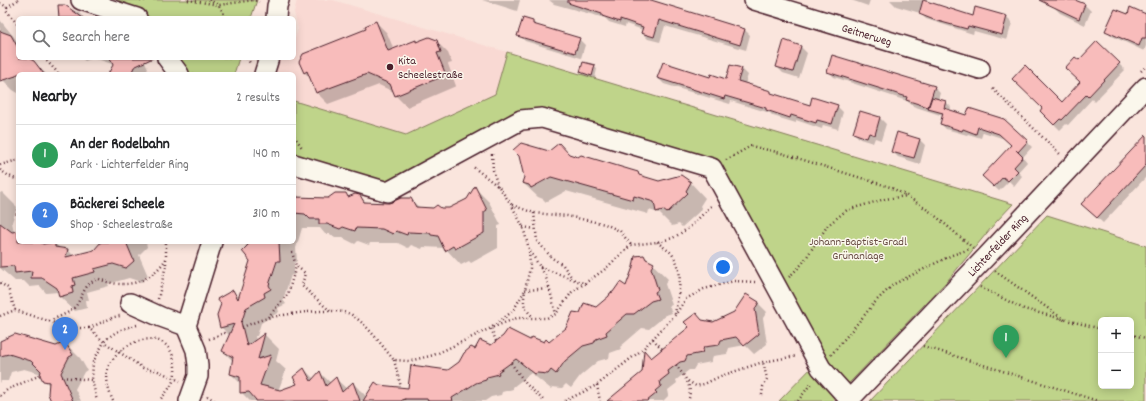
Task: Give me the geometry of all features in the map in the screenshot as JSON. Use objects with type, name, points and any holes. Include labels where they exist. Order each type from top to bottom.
[{"type":"street","points":[[81,0],[131,16]]},
{"type":"street","points":[[276,16],[278,0]]},
{"type":"street","name":"Geitnerweg","points":[[754,0],[980,69]]},
{"type":"street","points":[[168,60],[178,72]]},
{"type":"street","points":[[265,72],[268,60]]},
{"type":"street","name":"Lichterfelder Ring","points":[[848,400],[980,264],[1146,87]]},
{"type":"street","points":[[296,165],[388,192],[520,120],[542,118],[712,168],[817,361],[848,400]]},
{"type":"street","points":[[191,395],[198,376],[198,365],[196,350],[186,326],[211,244]]},
{"type":"street","points":[[127,309],[150,312],[186,326]]},
{"type":"path","points":[[7,7],[18,0]]},
{"type":"path","points":[[188,0],[219,5],[254,0],[259,2]]},
{"type":"path","points":[[209,0],[219,5],[225,16]]},
{"type":"path","points":[[0,3],[7,7]]},
{"type":"path","points":[[7,7],[6,10],[16,22]]},
{"type":"path","points":[[46,60],[57,72]]},
{"type":"path","points":[[993,89],[1061,155]]},
{"type":"path","points":[[497,133],[492,145],[494,170],[499,187]]},
{"type":"path","points":[[712,168],[751,146],[781,153],[890,187],[907,196],[932,213],[972,248],[952,255],[894,284],[877,300],[841,342],[817,361],[798,401]]},
{"type":"path","points":[[454,156],[476,168],[499,187],[511,204],[523,228],[529,249],[530,268],[523,303],[525,309],[534,318]]},
{"type":"path","points":[[0,165],[16,161]]},
{"type":"path","points":[[0,170],[16,179]]},
{"type":"path","points":[[394,360],[409,361],[434,355],[491,328],[517,318],[547,318],[556,314],[572,292],[586,284],[604,270],[631,245],[657,242],[673,238],[689,228],[724,191]]},
{"type":"path","points":[[565,401],[597,385],[643,349],[675,315],[686,299],[704,289],[734,281],[752,281],[777,288],[802,264],[828,225],[838,216],[847,210],[866,204],[885,199],[907,196]]},
{"type":"path","points":[[511,204],[534,213],[567,216],[605,224],[620,231],[631,245]]},
{"type":"path","points":[[534,213],[537,241],[552,258],[563,265],[572,278]]},
{"type":"path","points":[[523,228],[535,229]]},
{"type":"path","points":[[657,242],[671,253],[678,266],[680,280],[675,315]]},
{"type":"path","points":[[97,401],[92,380],[93,362],[104,342],[111,334],[126,327],[141,324],[158,301],[166,265],[166,244]]},
{"type":"path","points":[[529,249],[545,275],[556,314]]},
{"type":"path","points":[[268,318],[288,294],[296,266],[292,252]]},
{"type":"path","points":[[48,321],[69,312],[74,308],[86,286],[90,283],[99,279],[110,283],[119,284],[143,280],[158,269],[166,258]]},
{"type":"path","points":[[296,266],[305,273],[302,286],[331,311]]},
{"type":"path","points":[[540,266],[586,284]]},
{"type":"path","points":[[994,271],[1066,320]]},
{"type":"path","points":[[0,283],[8,288],[15,310]]},
{"type":"path","points":[[976,285],[1024,309],[1098,328]]},
{"type":"path","points":[[525,290],[548,287]]},
{"type":"path","points":[[491,328],[513,311],[525,290]]},
{"type":"path","points":[[0,316],[15,310],[70,328],[89,328],[114,317],[127,309]]},
{"type":"path","points":[[242,326],[268,318],[304,313],[339,311],[351,314],[366,326],[394,360],[401,387]]},
{"type":"path","points":[[89,328],[97,337],[143,368],[156,370],[175,378],[191,395],[215,401]]},
{"type":"path","points":[[491,328],[496,341]]},
{"type":"path","points":[[1134,336],[1146,338]]},
{"type":"path","points":[[112,401],[108,389],[107,372],[109,364],[129,344],[145,339],[161,342],[167,345],[171,351],[175,368],[175,378],[160,401]]},
{"type":"path","points":[[653,339],[662,349]]},
{"type":"path","points":[[919,344],[1098,401]]},
{"type":"path","points":[[688,381],[696,386],[704,384],[721,376],[762,362],[817,361]]},
{"type":"path","points":[[762,362],[767,379],[763,387],[762,395]]},
{"type":"path","points":[[511,363],[526,384],[544,401]]},
{"type":"path","points":[[676,365],[688,381],[690,388],[690,397],[688,401]]},
{"type":"path","points":[[0,396],[6,390],[40,375]]},
{"type":"path","points":[[62,377],[92,380]]},
{"type":"path","points":[[597,385],[600,401]]},
{"type":"shaded area","name":"Kita Scheelestraße","points":[[297,0],[333,0],[507,52],[495,94],[406,135],[296,102],[296,72],[276,72],[279,60],[296,60],[296,36],[298,29],[294,12]]},
{"type":"green space","points":[[96,0],[257,0],[252,16],[146,16]]},
{"type":"green space","name":"Johann-Baptist-Gradl Grünanlage","points":[[507,52],[1013,204],[996,222],[948,280],[832,401],[779,401],[819,360],[715,166],[529,110],[386,187],[296,161],[296,102],[406,135],[495,94]]},
{"type":"green space","points":[[174,60],[238,60],[235,72],[181,72]]},
{"type":"green space","points":[[1047,215],[1146,246],[1146,401],[870,401]]},
{"type":"building","points":[[568,0],[651,0],[745,29],[740,45],[659,20],[654,37],[641,33],[643,27],[620,19],[620,22],[602,16],[602,14],[568,3]]},
{"type":"building","points":[[923,0],[973,16],[975,7],[1007,16],[1002,35],[968,26],[967,29],[934,20],[919,14]]},
{"type":"building","points":[[1039,0],[1075,0],[1085,4],[1079,19]]},
{"type":"building","points":[[58,5],[65,5],[80,16],[59,16]]},
{"type":"building","points":[[1130,7],[1146,14],[1146,38],[1142,38],[1139,46],[1105,31],[1115,9],[1128,14]]},
{"type":"building","points":[[523,18],[533,21],[533,24],[580,38],[575,53],[517,36]]},
{"type":"building","points":[[376,21],[388,51],[416,40],[416,42],[429,37],[437,40],[441,52],[437,53],[446,75],[395,96],[390,84],[367,74],[316,93],[307,71],[304,73],[299,62],[303,54],[366,29],[365,26]]},
{"type":"building","points":[[0,31],[11,35],[16,44],[16,60],[32,60],[42,72],[16,72],[16,76],[0,81]]},
{"type":"building","points":[[784,40],[801,46],[793,72],[776,67]]},
{"type":"building","points":[[1097,41],[1120,63],[1088,97],[1086,95],[1062,120],[1060,119],[1054,125],[1040,111],[1042,108],[1012,79],[1025,65],[1062,102],[1080,82],[1065,68],[1075,57],[1079,60]]},
{"type":"building","points":[[832,55],[935,86],[928,107],[906,100],[907,97],[827,72]]},
{"type":"building","points":[[111,60],[149,60],[134,67],[132,72],[109,72],[113,65]]},
{"type":"building","points":[[583,62],[595,65],[592,76],[580,72]]},
{"type":"building","points":[[663,62],[710,77],[711,74],[726,79],[730,65],[742,68],[738,81],[810,105],[812,97],[838,105],[832,124],[817,120],[816,123],[791,115],[790,118],[766,110],[766,108],[725,96],[724,99],[657,78]]},
{"type":"building","points":[[932,97],[946,101],[944,108],[966,115],[969,108],[1004,119],[1028,141],[1018,152],[1023,157],[1014,167],[1018,171],[1008,181],[1003,177],[994,187],[982,176],[1011,145],[999,134],[978,127],[976,134],[963,129],[962,131],[940,124],[943,113],[928,109]]},
{"type":"building","points":[[860,111],[880,117],[875,135],[869,133],[867,138],[853,133]]},
{"type":"building","points":[[897,132],[920,139],[914,158],[891,152]]},
{"type":"building","points":[[1146,135],[1146,165],[1097,218],[1081,204]]},
{"type":"building","points":[[521,143],[549,151],[559,143],[569,154],[578,157],[581,155],[638,172],[639,175],[659,181],[681,175],[691,182],[686,191],[688,193],[667,213],[663,210],[656,212],[654,202],[634,196],[633,200],[551,177],[531,188],[529,185],[522,183],[524,177],[519,156],[513,150]]},
{"type":"building","points":[[475,186],[487,210],[484,212],[484,233],[455,249],[453,246],[445,251],[438,236],[431,235],[430,233],[408,232],[407,235],[396,231],[393,234],[382,229],[356,228],[355,231],[343,227],[340,229],[327,224],[319,224],[319,219],[310,219],[305,214],[296,213],[296,197],[328,198],[335,193],[346,193],[348,197],[355,194],[360,195],[364,202],[389,203],[401,198],[411,198],[416,207],[433,208],[437,205],[441,208],[449,208],[467,199]]},
{"type":"building","points":[[0,223],[12,232],[16,231],[16,244],[55,244],[55,247],[68,249],[66,257],[94,250],[99,244],[127,244],[134,261],[126,268],[113,264],[94,269],[95,272],[73,278],[75,285],[72,286],[73,293],[59,297],[57,288],[42,278],[31,278],[32,271],[15,273],[14,266],[0,267]]},
{"type":"building","points":[[249,244],[279,244],[280,261],[277,261],[269,285],[271,289],[264,293],[265,297],[246,308],[241,322],[247,346],[265,333],[258,359],[271,355],[260,385],[280,390],[297,384],[293,377],[304,368],[311,381],[320,371],[326,386],[336,377],[342,392],[353,382],[360,401],[256,401],[249,392],[240,393],[240,377],[230,374],[233,357],[222,351],[234,324],[220,328],[217,315],[221,304],[217,299],[233,290],[238,299],[250,261],[242,251]]},
{"type":"building","points":[[644,255],[646,259],[654,263],[651,268],[658,290],[655,292],[658,299],[651,301],[634,314],[627,314],[606,332],[607,335],[596,339],[594,343],[583,346],[565,361],[556,374],[551,370],[548,374],[535,374],[516,359],[498,372],[499,374],[487,377],[486,380],[476,383],[452,398],[453,401],[404,399],[401,401],[363,401],[375,382],[379,385],[408,388],[411,365],[448,370],[459,362],[464,353],[471,347],[475,349],[480,340],[491,345],[503,336],[508,329],[530,340],[532,337],[544,342],[546,339],[549,342],[566,328],[573,312],[580,313],[584,303],[596,307],[609,296],[610,293],[613,292],[620,282],[626,286],[633,267],[635,256]]},
{"type":"building","points":[[746,294],[759,302],[755,309],[759,334],[744,346],[736,337],[721,340],[719,345],[704,347],[702,353],[687,356],[685,361],[680,362],[668,371],[669,374],[660,381],[661,386],[655,391],[657,393],[647,401],[607,401],[642,372],[644,350],[651,358],[689,327],[684,322],[696,313],[702,320],[713,322],[734,312]]},
{"type":"building","points":[[15,334],[56,346],[65,342],[73,355],[69,357],[61,373],[73,401],[51,401],[48,394],[49,382],[43,381],[40,375],[41,371],[31,361],[9,354],[0,356],[0,341]]},
{"type":"place","name":"Kita Scheelestraße","points":[[390,67]]},
{"type":"place","name":"Bäckerei Scheele","points":[[65,350]]},
{"type":"place","name":"An der Rodelbahn","points":[[1006,358]]}]
